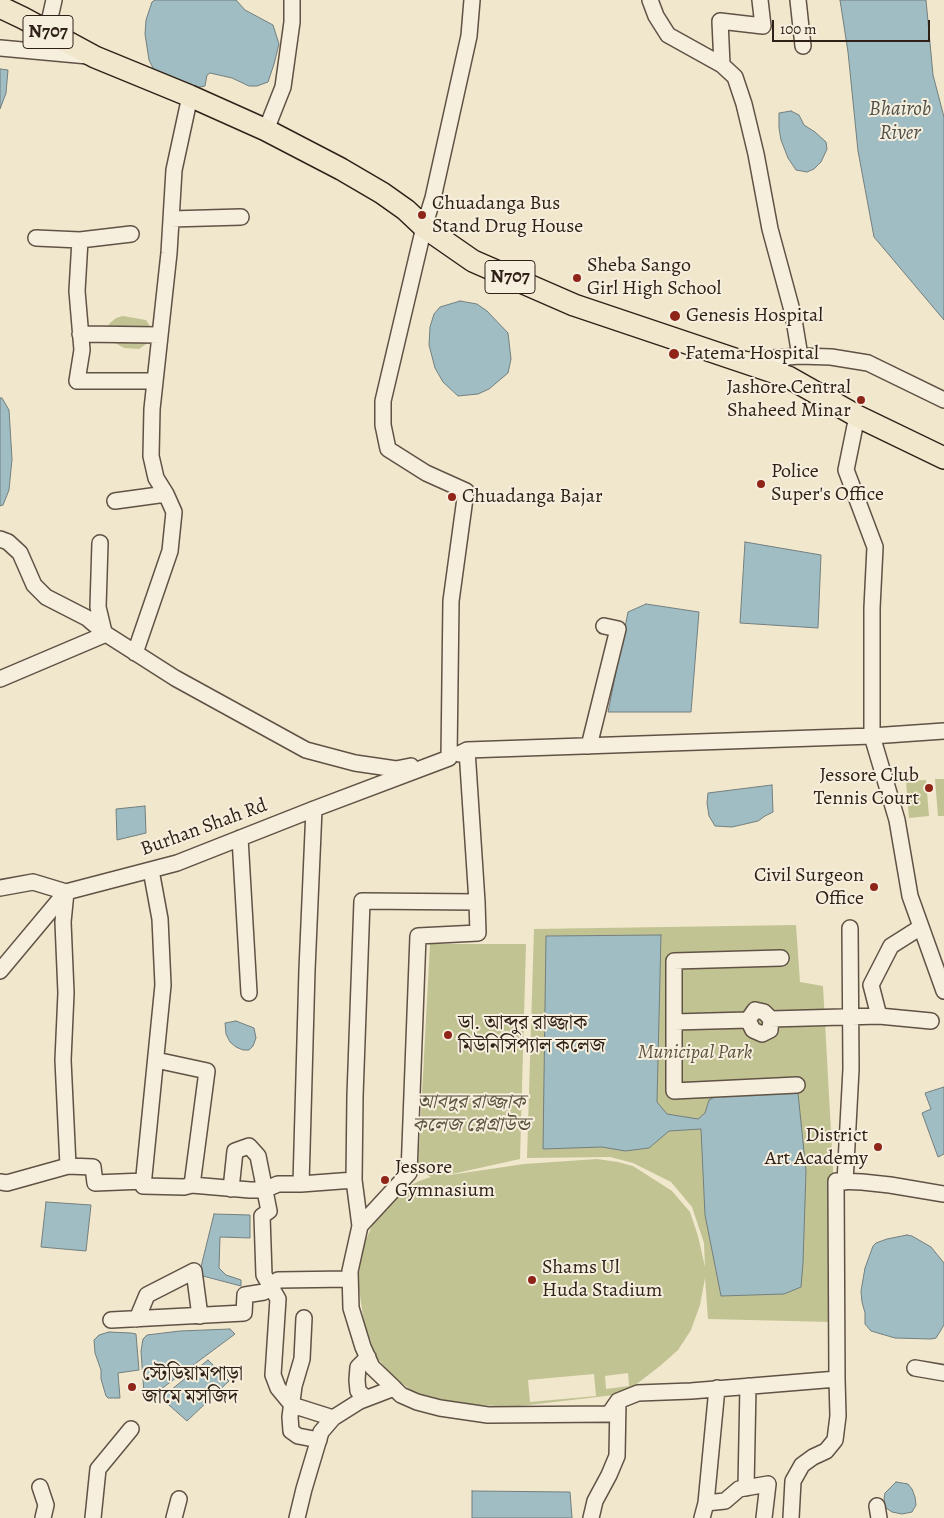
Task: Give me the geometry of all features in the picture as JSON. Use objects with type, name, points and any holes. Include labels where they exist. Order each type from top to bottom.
[{"type":"highway","name":"N707","points":[[0,7],[95,57],[266,130],[341,169],[382,193],[406,210],[424,227],[472,261],[574,305],[788,377],[857,416],[944,458]]},
{"type":"street","points":[[47,31],[54,0]]},
{"type":"street","points":[[266,130],[283,86],[292,22],[292,0]]},
{"type":"street","points":[[450,758],[450,601],[466,491],[426,473],[388,449],[383,424],[383,401],[424,227],[433,198],[469,36],[472,0]]},
{"type":"street","points":[[650,0],[656,16],[668,35],[722,65],[735,77],[744,104],[756,154],[770,229],[793,314],[800,356]]},
{"type":"street","points":[[722,65],[720,21],[763,26],[760,0]]},
{"type":"street","points":[[798,0],[803,46]]},
{"type":"street","points":[[0,48],[95,57]]},
{"type":"street","points":[[135,653],[170,551],[174,512],[156,478],[151,456],[152,409],[171,219],[174,170],[190,96]]},
{"type":"street","points":[[171,219],[241,217]]},
{"type":"street","points":[[36,238],[80,240],[131,234]]},
{"type":"street","points":[[80,240],[77,291],[82,350],[77,381],[155,381]]},
{"type":"street","points":[[80,334],[160,336]]},
{"type":"street","points":[[739,360],[800,356],[831,357],[868,363],[944,400]]},
{"type":"street","points":[[857,416],[846,470],[875,547],[872,608],[872,736],[897,820],[910,896],[944,991]]},
{"type":"street","points":[[114,500],[166,494]]},
{"type":"street","points":[[0,539],[8,542],[20,553],[34,584],[46,597],[87,618],[105,633],[175,678],[306,750],[355,764],[396,769],[450,758],[467,750],[872,736],[944,731]]},
{"type":"street","points":[[100,543],[98,607],[105,633]]},
{"type":"street","points":[[589,746],[618,629],[604,626]]},
{"type":"street","points":[[0,678],[105,633]]},
{"type":"street","points":[[360,1226],[409,1173],[418,936],[478,934],[467,750]]},
{"type":"street","name":"Burhan Shah Rd","points":[[66,892],[177,863],[450,758]]},
{"type":"street","points":[[301,1184],[314,809]]},
{"type":"street","points":[[240,838],[249,993]]},
{"type":"street","points":[[151,870],[160,920],[162,985],[143,1186],[192,1186],[264,1190],[278,1184],[354,1180]]},
{"type":"street","points":[[0,888],[33,882],[66,892]]},
{"type":"street","points":[[0,972],[66,892]]},
{"type":"street","points":[[66,892],[63,922],[66,993],[63,1060],[68,1166]]},
{"type":"street","points":[[477,902],[362,901],[354,1180],[360,1226],[350,1271],[350,1280],[351,1308],[363,1348],[372,1367],[394,1388],[417,1402],[440,1408],[488,1415],[608,1414],[618,1401],[638,1393],[838,1379]]},
{"type":"street","points":[[879,1016],[871,985],[891,946],[921,927]]},
{"type":"street","points":[[845,1182],[851,1069],[850,928]]},
{"type":"street","points":[[781,958],[674,961],[674,1091],[797,1085]]},
{"type":"street","points":[[674,1022],[748,1020],[753,1030],[762,1034],[770,1030],[771,1019],[879,1016],[931,1021]]},
{"type":"street","points":[[156,1060],[213,1071],[192,1186]]},
{"type":"street","points":[[231,1188],[235,1151],[249,1146],[258,1156],[269,1211],[262,1216],[264,1275],[278,1299],[273,1375],[278,1388],[292,1405],[333,1418]]},
{"type":"street","points":[[0,1182],[7,1182],[68,1166],[93,1167],[95,1183],[144,1181]]},
{"type":"street","points":[[791,1518],[793,1481],[802,1465],[813,1456],[826,1451],[835,1440],[838,1416],[836,1181],[890,1185],[944,1194]]},
{"type":"street","points":[[137,1319],[147,1295],[194,1271],[200,1316]]},
{"type":"street","points":[[111,1320],[244,1313],[245,1295],[264,1292],[278,1280],[350,1280]]},
{"type":"street","points":[[304,1318],[302,1359],[294,1386],[290,1417],[291,1431],[298,1436],[319,1440]]},
{"type":"street","points":[[274,1357],[302,1359]]},
{"type":"street","points":[[366,1398],[358,1391],[357,1380],[358,1367],[368,1357]]},
{"type":"street","points":[[915,1368],[944,1373]]},
{"type":"street","points":[[746,1488],[748,1386]]},
{"type":"street","points":[[297,1518],[321,1432],[333,1418],[360,1400],[394,1388]]},
{"type":"street","points":[[702,1518],[706,1502],[717,1388]]},
{"type":"street","points":[[591,1518],[595,1501],[617,1456],[618,1401]]},
{"type":"street","points":[[93,1518],[98,1469],[131,1429]]},
{"type":"street","points":[[706,1502],[725,1501],[739,1489],[768,1484],[764,1518]]},
{"type":"street","points":[[40,1487],[46,1505],[43,1518]]},
{"type":"street","points":[[174,1518],[179,1499]]},
{"type":"green space","points":[[123,316],[146,320],[151,328],[152,340],[139,349],[124,348],[110,340],[109,324],[116,318]]},
{"type":"green space","points":[[935,779],[944,779],[944,816],[938,816]]},
{"type":"green space","points":[[926,780],[929,816],[909,818],[906,781]]},
{"type":"green space","points":[[796,925],[800,982],[823,986],[833,1168],[831,1322],[708,1319],[705,1278],[700,1305],[691,1330],[678,1350],[634,1386],[614,1395],[512,1407],[438,1402],[420,1397],[390,1374],[376,1356],[364,1322],[359,1289],[359,1272],[364,1244],[379,1210],[391,1195],[431,1177],[418,1169],[430,944],[526,944],[520,1159],[443,1176],[524,1164],[597,1159],[633,1166],[672,1191],[690,1212],[705,1267],[704,1243],[692,1207],[671,1182],[633,1163],[610,1157],[527,1158],[534,929]],"holes":[[[628,1373],[629,1386],[606,1389],[605,1376]],[[594,1374],[596,1396],[530,1402],[528,1380]]]},
{"type":"water","points":[[155,0],[236,0],[245,10],[273,25],[279,44],[268,82],[257,86],[249,86],[232,78],[210,73],[207,75],[205,86],[195,88],[154,70],[149,60],[145,34],[146,20],[152,2]]},
{"type":"water","name":"Bhairob River","points":[[840,0],[926,0],[933,75],[944,117],[944,320],[874,237],[858,151],[848,52]]},
{"type":"water","points":[[0,69],[8,70],[6,93],[0,109]]},
{"type":"water","points":[[791,111],[799,115],[804,125],[826,142],[827,149],[821,162],[814,169],[807,172],[796,170],[788,158],[781,140],[779,113]]},
{"type":"water","points":[[460,301],[477,304],[487,311],[508,333],[511,359],[508,373],[489,389],[478,394],[458,396],[443,382],[435,368],[429,345],[430,327],[434,314],[440,307]]},
{"type":"water","points":[[0,398],[2,398],[9,410],[12,459],[9,490],[3,505],[0,506]]},
{"type":"water","points":[[745,542],[821,555],[818,628],[740,623]]},
{"type":"water","points":[[646,604],[699,612],[691,712],[608,712],[628,612]]},
{"type":"water","points":[[772,785],[773,812],[758,821],[732,827],[715,826],[709,816],[708,793]]},
{"type":"water","points":[[145,806],[146,833],[117,840],[116,809]]},
{"type":"water","points":[[661,935],[657,1102],[667,1114],[698,1119],[705,1113],[709,1100],[726,1091],[798,1093],[806,1171],[803,1263],[801,1287],[784,1294],[721,1296],[705,1215],[701,1129],[669,1131],[649,1148],[625,1151],[602,1147],[543,1149],[546,936]]},
{"type":"water","points":[[236,1021],[254,1028],[256,1038],[249,1050],[236,1047],[230,1042],[226,1034],[225,1023]]},
{"type":"water","points":[[944,1087],[944,1154],[938,1157],[922,1113],[931,1109],[925,1093]]},
{"type":"water","points":[[46,1202],[91,1205],[86,1251],[41,1247]]},
{"type":"water","points":[[214,1214],[250,1215],[250,1238],[220,1237],[219,1268],[226,1275],[241,1280],[241,1286],[199,1275]]},
{"type":"water","points":[[907,1235],[931,1247],[944,1263],[944,1325],[936,1338],[895,1338],[871,1331],[865,1324],[861,1291],[865,1268],[873,1246],[887,1239]]},
{"type":"water","points":[[230,1329],[235,1334],[149,1398],[144,1394],[141,1351],[143,1339],[147,1335],[180,1331]]},
{"type":"water","points":[[109,1332],[136,1334],[139,1370],[118,1373],[120,1398],[108,1398],[106,1396],[101,1379],[101,1370],[95,1353],[94,1340],[99,1335]]},
{"type":"water","points":[[208,1360],[229,1381],[187,1421],[161,1398]]},
{"type":"water","points":[[896,1482],[908,1484],[912,1489],[916,1505],[912,1512],[902,1514],[892,1512],[886,1508],[885,1493]]},
{"type":"water","points":[[472,1491],[570,1492],[572,1518],[472,1518]]},
{"type":"place","name":"Chuadanga Bus Stand Drug House","points":[[422,215]]},
{"type":"place","name":"Sheba Sango Girl High School","points":[[577,278]]},
{"type":"place","name":"Genesis Hospital","points":[[675,316]]},
{"type":"place","name":"Fatema Hospital","points":[[674,354]]},
{"type":"place","name":"Jashore Central Shaheed Minar","points":[[861,400]]},
{"type":"place","name":"Police Super's Office","points":[[761,484]]},
{"type":"place","name":"Chuadanga Bajar","points":[[452,497]]},
{"type":"place","name":"Jessore Club Tennis Court","points":[[929,788]]},
{"type":"place","name":"Civil Surgeon Office","points":[[874,887]]},
{"type":"place","name":"ডা. আব্দুর রাজ্জাক মিউনিসিপ্যাল কলেজ","points":[[448,1035]]},
{"type":"place","name":"District Art Academy","points":[[878,1147]]},
{"type":"place","name":"Jessore Gymnasium","points":[[385,1180]]},
{"type":"place","name":"Shams Ul Huda Stadium","points":[[532,1280]]},
{"type":"place","name":"স্টেডিয়ামপাড়া জামে মসজিদ","points":[[132,1387]]},
{"type":"park label","name":"Municipal Park","points":[[695,1053]]},
{"type":"park label","name":"আবদুর রাজ্জাক কলেজ প্লেগ্রাউন্ড","points":[[471,1114]]}]
